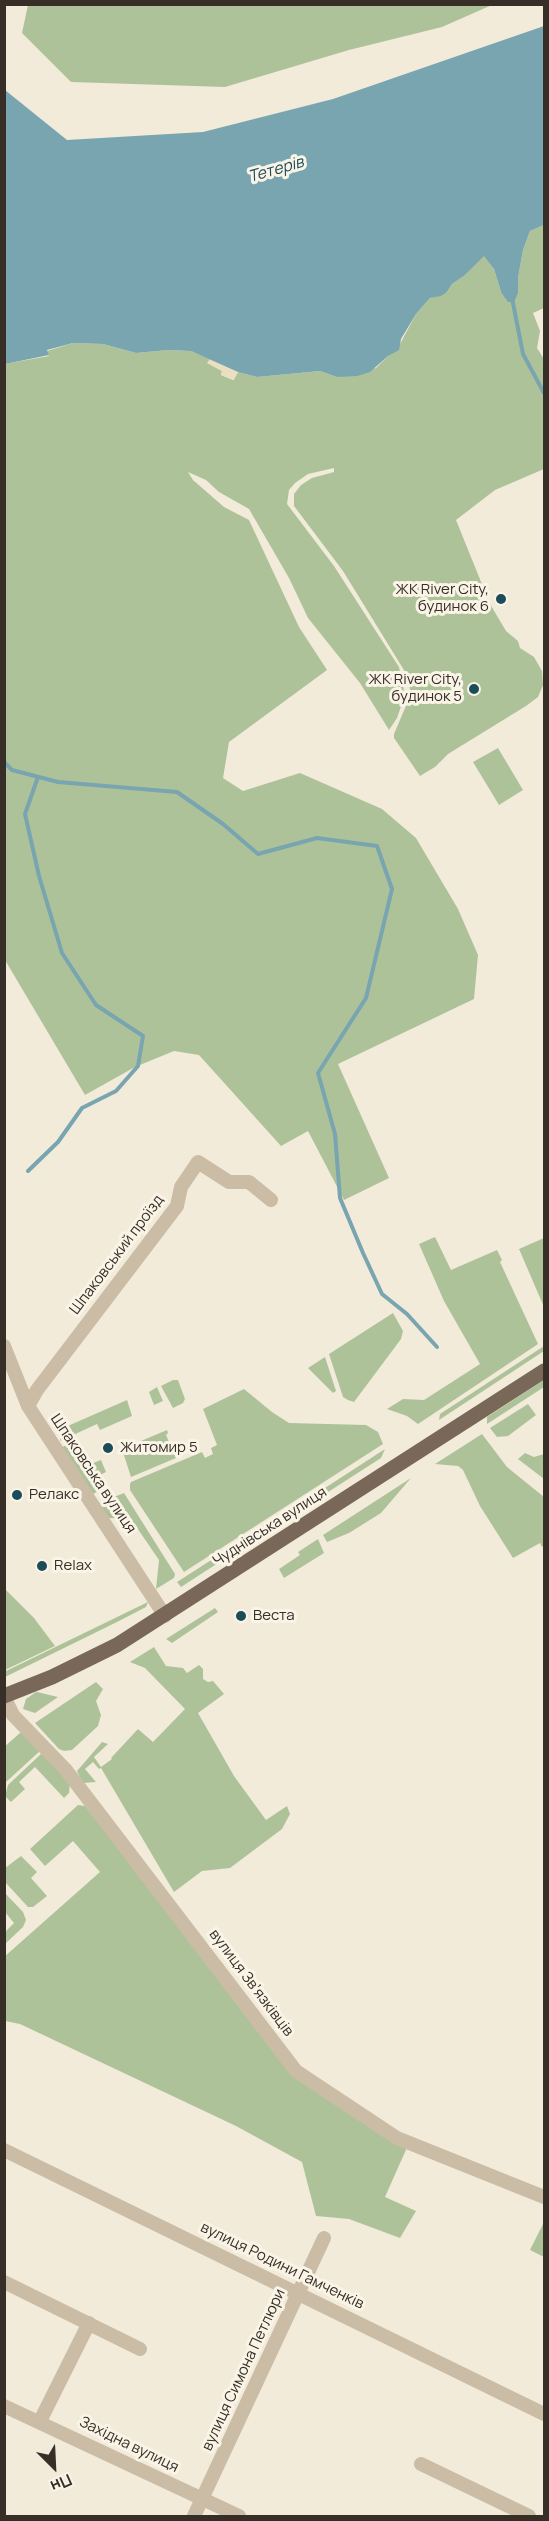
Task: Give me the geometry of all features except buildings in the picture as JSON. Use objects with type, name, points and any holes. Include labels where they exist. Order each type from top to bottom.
[{"type":"main road","name":"Чуднівська вулиця","points":[[4,1696],[108,1650],[544,1362]]},
{"type":"main road","name":"Чуднівська вулиця","points":[[4,1686],[94,1648],[163,1613],[544,1371]]},
{"type":"street","name":"Шпаковський проїзд","points":[[28,1406],[37,1390],[177,1206],[182,1188],[198,1162],[229,1182],[249,1182],[271,1200]]},
{"type":"street","name":"Шпаковська вулиця","points":[[4,1346],[28,1406],[163,1613]]},
{"type":"street","name":"вулиця Звʼязківців","points":[[4,1696],[14,1715],[66,1770],[296,2071],[398,2138],[544,2197]]},
{"type":"street","name":"вулиця Родини Гамченків","points":[[4,2150],[299,2292],[544,2414]]},
{"type":"street","name":"вулиця Симона Петлюри","points":[[194,2517],[324,2238]]},
{"type":"street","points":[[4,2282],[140,2349]]},
{"type":"street","points":[[40,2421],[89,2323]]},
{"type":"street","name":"Західна вулиця","points":[[4,2406],[40,2421],[239,2517]]},
{"type":"street","points":[[421,2464],[529,2517]]},
{"type":"green space","points":[[28,4],[492,5],[442,27],[349,50],[225,87],[71,82],[22,33]]},
{"type":"green space","points":[[544,225],[544,308],[533,313],[540,331],[537,348],[544,359],[544,469],[495,490],[456,520],[490,604],[506,631],[518,641],[520,648],[534,657],[542,671],[543,685],[538,697],[526,706],[448,754],[435,767],[420,776],[394,738],[411,694],[407,675],[343,571],[294,506],[294,494],[301,485],[312,478],[334,472],[334,468],[308,474],[295,483],[289,490],[287,504],[334,566],[399,667],[405,695],[397,718],[389,730],[360,683],[308,618],[289,578],[249,509],[219,492],[206,480],[188,472],[193,480],[224,507],[249,520],[299,627],[327,670],[229,742],[223,778],[243,791],[300,773],[382,809],[416,838],[458,909],[478,955],[474,999],[338,1064],[389,1178],[344,1200],[308,1131],[281,1146],[199,1055],[174,1051],[135,1067],[85,1095],[5,960],[4,364],[49,356],[47,351],[73,343],[103,344],[136,353],[168,350],[191,351],[210,359],[208,363],[222,371],[221,375],[233,380],[238,372],[257,377],[320,371],[337,377],[376,368],[400,344],[416,314],[430,298],[447,292],[452,284],[464,276],[484,255],[494,269],[501,292],[518,293],[523,250],[530,231]]},
{"type":"green space","points":[[498,748],[523,790],[499,805],[473,762]]},
{"type":"green space","points":[[435,1237],[451,1270],[497,1250],[502,1260],[500,1262],[538,1344],[418,1424],[407,1416],[387,1409],[403,1399],[424,1400],[480,1364],[444,1301],[419,1244]]},
{"type":"green space","points":[[544,1238],[544,1307],[519,1249]]},
{"type":"green space","points":[[393,1313],[403,1331],[401,1339],[354,1402],[348,1400],[343,1397],[329,1354]]},
{"type":"green space","points":[[544,1346],[544,1351],[439,1420],[440,1414]]},
{"type":"green space","points":[[325,1357],[336,1391],[333,1393],[308,1368]]},
{"type":"green space","points":[[178,1380],[185,1399],[183,1403],[173,1408],[161,1386]]},
{"type":"green space","points":[[544,1380],[544,1387],[487,1424],[487,1417]]},
{"type":"green space","points":[[157,1387],[163,1401],[154,1405],[149,1392]]},
{"type":"green space","points":[[244,1389],[289,1423],[366,1425],[378,1432],[383,1444],[184,1572],[130,1490],[130,1484],[202,1452],[205,1458],[213,1454],[211,1448],[217,1445],[203,1409]]},
{"type":"green space","points":[[127,1400],[132,1416],[100,1430],[97,1424],[60,1441],[62,1432],[70,1425]]},
{"type":"green space","points":[[528,1404],[536,1415],[508,1436],[497,1437],[490,1428]]},
{"type":"green space","points":[[167,1430],[166,1435],[176,1458],[131,1477],[122,1449]]},
{"type":"green space","points":[[482,1434],[507,1467],[544,1497],[544,1545],[542,1547],[540,1543],[513,1558],[480,1506],[463,1470],[458,1466],[435,1464]]},
{"type":"green space","points":[[77,1441],[88,1465],[101,1460],[106,1472],[96,1479],[100,1490],[93,1494],[62,1447]]},
{"type":"green space","points":[[385,1449],[381,1458],[311,1503],[308,1499]]},
{"type":"green space","points":[[525,1453],[534,1457],[544,1454],[544,1479],[518,1459]]},
{"type":"green space","points":[[411,1478],[381,1513],[349,1533],[327,1542],[323,1535]]},
{"type":"green space","points":[[124,1493],[175,1574],[174,1578],[156,1589],[159,1560],[131,1519],[108,1518],[99,1503]]},
{"type":"green space","points":[[286,1512],[289,1517],[181,1587],[177,1582]]},
{"type":"green space","points":[[318,1539],[324,1553],[284,1578],[279,1569],[300,1555],[298,1552]]},
{"type":"green space","points":[[5,1589],[34,1618],[55,1646],[5,1670]]},
{"type":"green space","points":[[148,1602],[146,1607],[5,1677],[4,1672]]},
{"type":"green space","points":[[215,1608],[218,1612],[172,1643],[166,1639]]},
{"type":"green space","points":[[154,1647],[166,1666],[183,1668],[187,1673],[199,1665],[203,1669],[203,1679],[208,1682],[213,1681],[224,1694],[198,1713],[234,1776],[266,1820],[287,1806],[290,1814],[282,1829],[230,1868],[202,1871],[174,1892],[101,1768],[99,1769],[93,1762],[85,1769],[96,1782],[83,1783],[77,1771],[102,1742],[108,1744],[94,1757],[101,1767],[112,1759],[138,1729],[153,1742],[185,1709],[145,1668],[130,1662]]},
{"type":"green space","points":[[96,1682],[103,1689],[96,1701],[101,1715],[98,1726],[72,1750],[59,1749],[35,1723]]},
{"type":"green space","points":[[36,1692],[58,1697],[35,1713],[23,1709],[26,1699]]},
{"type":"green space","points":[[23,1733],[40,1751],[6,1782],[4,1747]]},
{"type":"green space","points":[[42,1753],[70,1783],[69,1793],[64,1798],[35,1767],[19,1782],[25,1789],[11,1802],[5,1796],[8,1785]]},
{"type":"green space","points":[[78,1805],[85,1806],[296,2071],[409,2143],[385,2197],[416,2211],[400,2238],[349,2219],[316,2216],[302,2162],[236,2126],[20,2024],[5,2021],[4,1957],[100,1872],[73,1841],[45,1866],[30,1849]]},
{"type":"green space","points":[[21,1856],[37,1872],[31,1878],[47,1896],[33,1907],[28,1907],[5,1882],[5,1868]]},
{"type":"green space","points":[[4,1892],[23,1912],[26,1920],[23,1927],[5,1944],[5,1932],[14,1923],[5,1912]]},
{"type":"green space","points":[[544,2222],[544,2257],[530,2250]]},
{"type":"shaded area","points":[[210,359],[238,372],[234,380],[221,375],[222,371],[207,363]]},
{"type":"water","name":"Тетерів","points":[[544,26],[544,225],[530,231],[523,250],[518,293],[514,302],[508,302],[501,292],[494,269],[484,256],[464,276],[452,284],[447,292],[430,298],[416,314],[401,339],[399,350],[388,356],[370,372],[357,376],[337,377],[320,371],[257,377],[238,372],[191,351],[168,350],[136,353],[103,344],[73,343],[47,350],[49,355],[5,364],[5,90],[67,140],[203,132],[333,99]]},
{"type":"waterway","points":[[512,298],[523,354],[544,393]]},
{"type":"waterway","points":[[4,762],[12,770],[58,782],[177,792],[223,824],[258,854],[317,838],[377,846],[392,889],[366,998],[318,1073],[335,1134],[340,1198],[363,1253],[382,1294],[407,1314],[437,1347]]},
{"type":"waterway","points":[[28,1171],[58,1142],[82,1108],[116,1091],[138,1066],[143,1036],[96,1005],[62,953],[39,876],[25,814],[38,777]]},
{"type":"place","name":"ЖК River City, будинок 6","points":[[501,599]]},
{"type":"place","name":"ЖК River City, будинок 5","points":[[474,689]]},
{"type":"place","name":"Житомир 5","points":[[108,1448]]},
{"type":"place","name":"Релакс","points":[[17,1495]]},
{"type":"place","name":"Relax","points":[[42,1566]]},
{"type":"place","name":"Веста","points":[[241,1616]]}]
